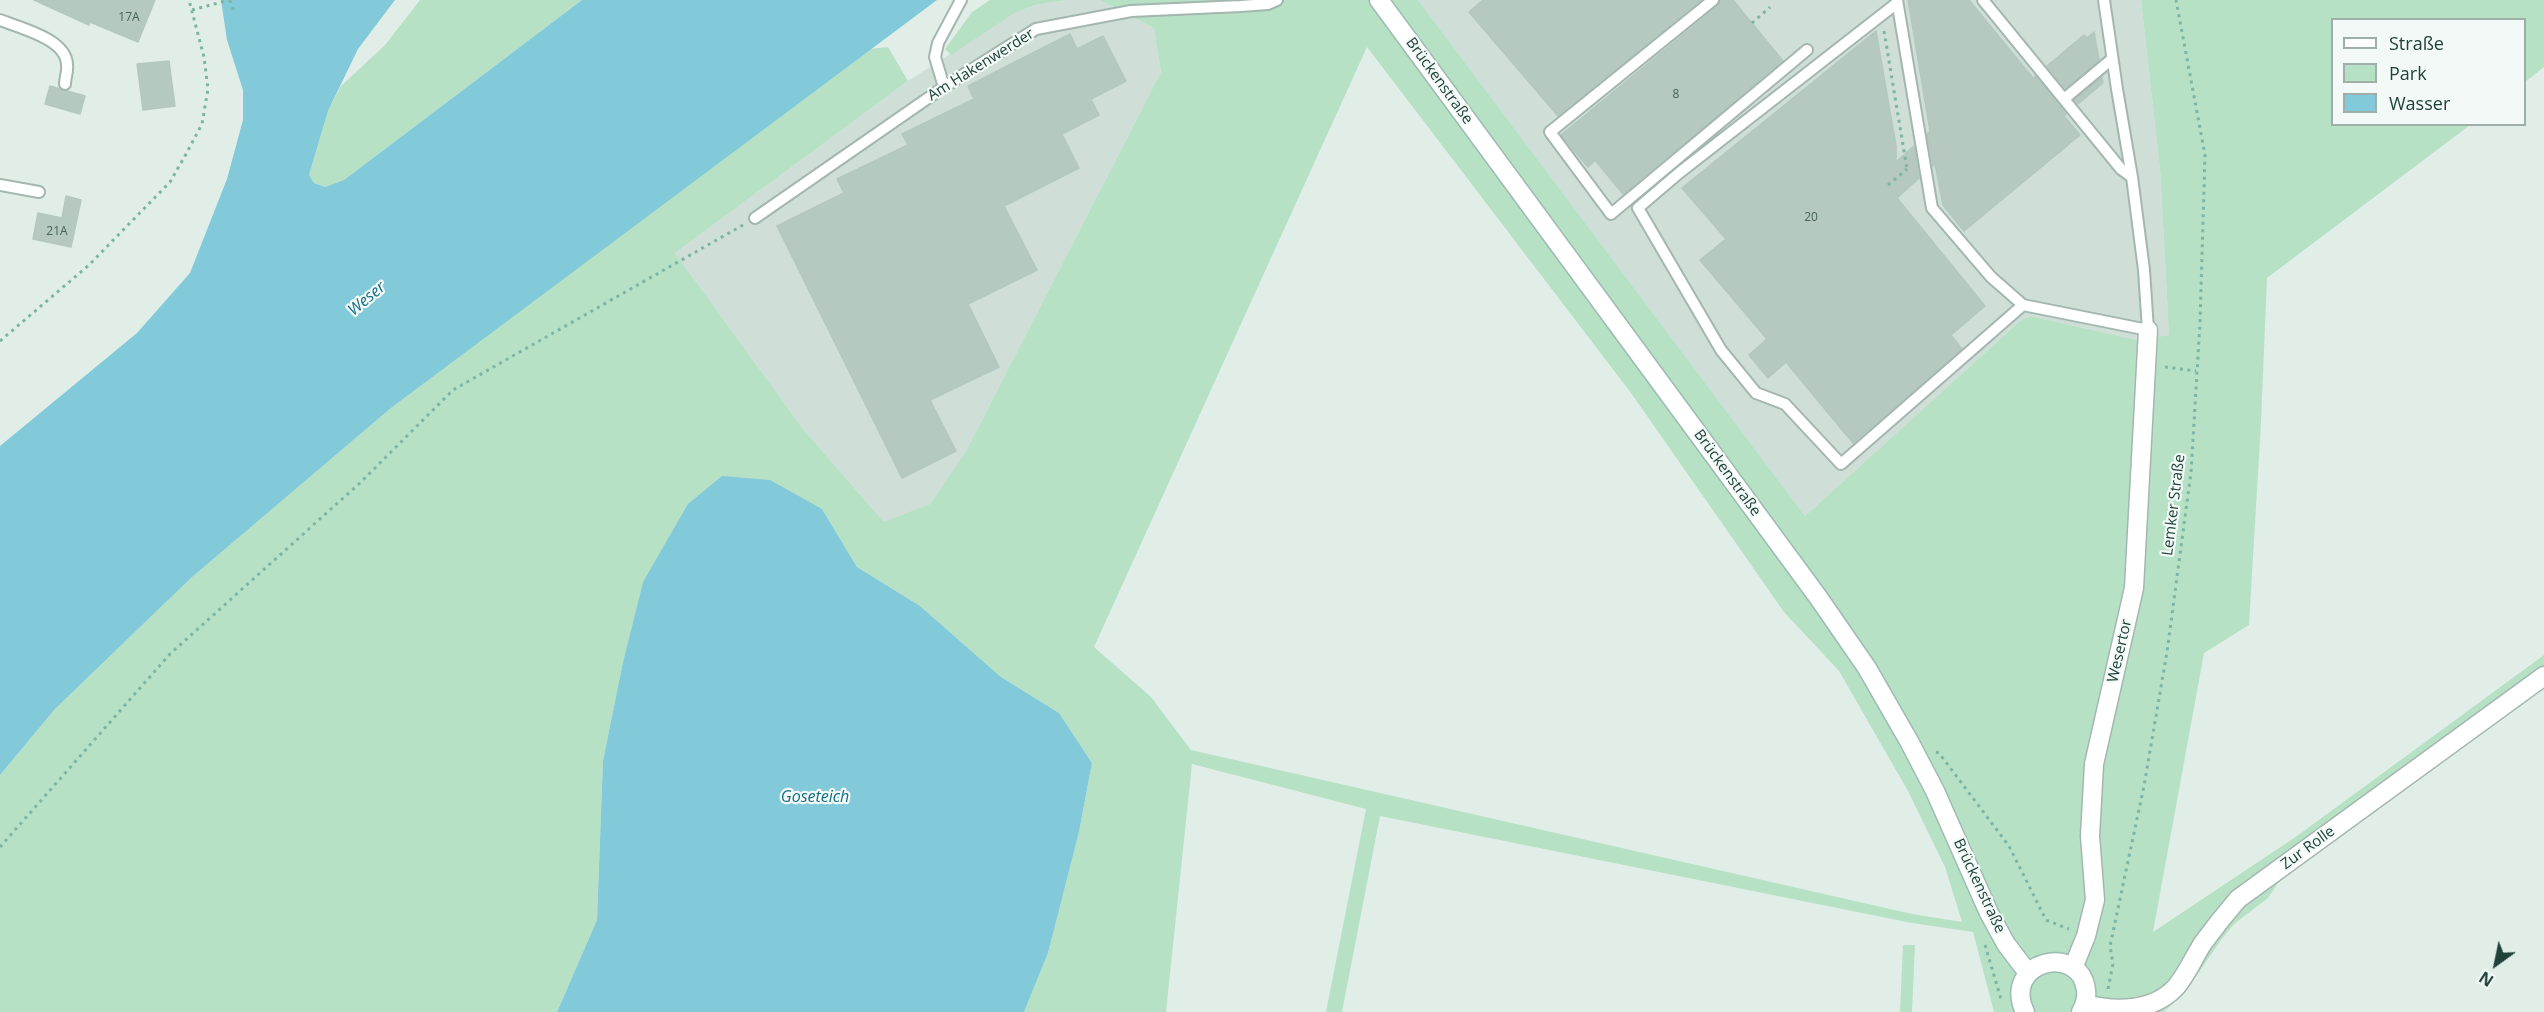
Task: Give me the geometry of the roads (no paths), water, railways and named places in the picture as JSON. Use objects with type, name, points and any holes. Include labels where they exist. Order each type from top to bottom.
[{"type":"street","name":"Brückenstraße","points":[[1379,0],[1818,597],[1867,668],[1935,791],[1989,913],[2006,944],[2028,973]]},
{"type":"street","name":"Wesertor","points":[[2073,968],[2086,936],[2095,900],[2090,836],[2094,764],[2134,588],[2148,330]]},
{"type":"street","name":"Zur Rolle","points":[[2083,1008],[2119,1010],[2140,1007],[2160,999],[2176,987],[2204,942],[2238,898],[2544,676]]},
{"type":"street","points":[[2025,1012],[2020,993],[2028,973],[2035,967],[2054,961],[2073,968],[2081,976],[2085,986],[2083,1008]]},
{"type":"lane","points":[[944,87],[934,57],[938,43],[961,0]]},
{"type":"lane","name":"Am Hakenwerder","points":[[755,219],[944,87],[1036,28],[1131,11],[1268,4],[1277,0]]},
{"type":"lane","points":[[1713,0],[1550,132],[1611,214],[1806,50]]},
{"type":"lane","points":[[1983,0],[2121,169],[2132,177]]},
{"type":"lane","points":[[1897,1],[1932,208],[1991,277],[2023,305],[2148,330],[2144,270],[2132,177],[2104,0]]},
{"type":"lane","points":[[1897,1],[1638,208],[1721,350],[1756,393],[1785,404],[1841,464],[2023,305]]},
{"type":"lane","points":[[0,21],[41,36],[59,47],[68,63],[64,84]]},
{"type":"lane","points":[[2064,99],[2112,59]]},
{"type":"lane","points":[[0,185],[39,192]]},
{"type":"water","name":"Weser","points":[[221,0],[395,0],[358,49],[328,111],[309,175],[314,183],[325,187],[344,180],[582,0],[937,0],[391,408],[191,578],[55,709],[0,775],[0,446],[137,333],[190,273],[227,179],[243,120],[243,90],[227,40]]},
{"type":"water","name":"Goseteich","points":[[722,476],[770,480],[822,509],[857,567],[920,606],[1001,677],[1059,713],[1092,763],[1079,832],[1048,953],[1024,1012],[557,1012],[597,920],[603,761],[623,662],[643,582],[688,504]]}]
